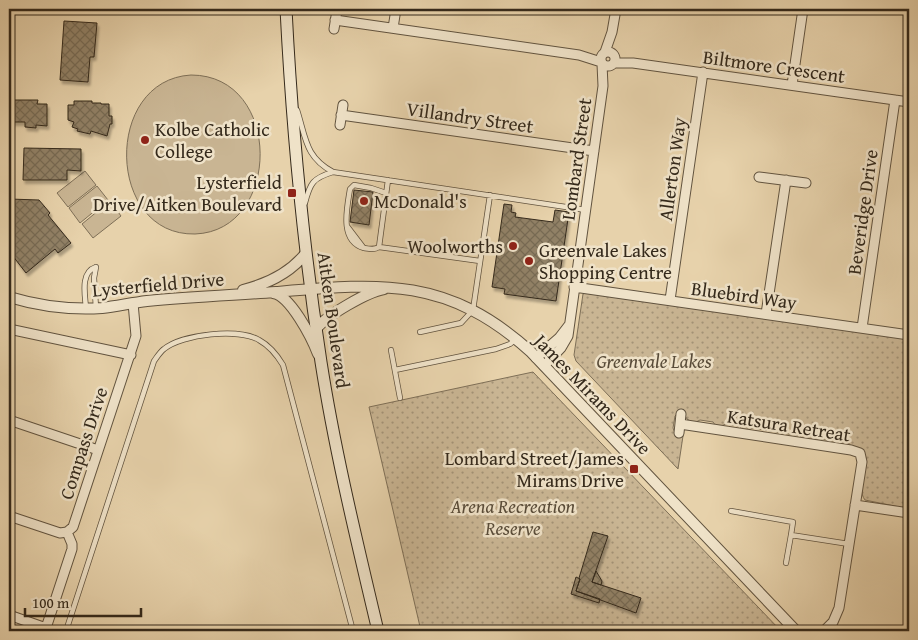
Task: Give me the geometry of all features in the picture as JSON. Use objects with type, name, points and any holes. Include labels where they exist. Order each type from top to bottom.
[{"type":"main road","name":"Aitken Boulevard","points":[[286,9],[306,253],[321,362],[332,424],[378,631]]},
{"type":"street","points":[[393,28],[396,9]]},
{"type":"street","name":"Lombard Street","points":[[544,366],[566,342],[616,9]]},
{"type":"street","points":[[792,85],[804,9]]},
{"type":"street","name":"Biltmore Crescent","points":[[334,29],[336,15],[393,28],[909,102]]},
{"type":"street","name":"Allerton Way","points":[[670,300],[703,72]]},
{"type":"street","name":"Beveridge Drive","points":[[862,328],[895,100]]},
{"type":"street","name":"Villandry Street","points":[[343,105],[341,120],[594,151]]},
{"type":"street","points":[[759,176],[806,183]]},
{"type":"street","points":[[766,314],[786,180]]},
{"type":"street","points":[[218,296],[255,287],[279,276],[294,266],[306,253]]},
{"type":"street","name":"James Mirams Drive","points":[[311,289],[372,286],[428,293],[447,298],[490,320],[516,339],[544,366],[796,631]]},
{"type":"street","name":"Bluebird Way","points":[[574,286],[909,335]]},
{"type":"street","points":[[316,328],[357,300],[372,292],[392,287]]},
{"type":"street","name":"Lysterfield Drive","points":[[9,297],[54,307],[91,308],[311,289]]},
{"type":"street","points":[[268,292],[278,294],[286,300],[301,321],[315,346],[321,362]]},
{"type":"street","name":"Compass Drive","points":[[67,532],[73,527],[131,355],[136,336],[133,303]]},
{"type":"street","points":[[536,358],[559,338],[569,325]]},
{"type":"street","points":[[9,328],[131,355]]},
{"type":"street","name":"Katsura Retreat","points":[[681,414],[679,429],[856,451],[862,456],[839,608],[833,622],[824,631]]},
{"type":"street","points":[[9,420],[98,450]]},
{"type":"street","points":[[855,505],[909,513]]},
{"type":"street","points":[[9,516],[60,533],[67,532],[72,544],[46,629],[9,615]]},
{"type":"lane","points":[[292,94],[311,154],[322,166],[333,172],[586,210]]},
{"type":"lane","points":[[303,211],[308,191],[313,182],[318,177],[333,172]]},
{"type":"lane","points":[[379,247],[388,180]]},
{"type":"lane","points":[[386,193],[371,188],[352,186],[350,189],[346,225],[363,248],[373,250],[379,247],[480,261]]},
{"type":"lane","points":[[420,332],[461,323],[473,310],[490,195]]},
{"type":"lane","points":[[96,267],[91,308],[86,276],[89,270],[96,267]]},
{"type":"lane","points":[[66,631],[154,361],[163,349],[175,342],[195,337],[228,333],[249,336],[259,340],[277,355],[283,365],[353,631]]},
{"type":"lane","points":[[395,370],[496,348],[510,344],[516,339]]},
{"type":"lane","points":[[390,350],[400,398]]},
{"type":"lane","points":[[731,511],[793,522],[786,563]]},
{"type":"lane","points":[[791,535],[849,544]]},
{"type":"green space","points":[[191,75],[221,82],[243,99],[256,125],[260,153],[256,182],[244,208],[224,226],[195,234],[166,228],[144,211],[131,186],[127,157],[130,128],[142,102],[162,83]]},
{"type":"green space","points":[[85,171],[96,185],[68,207],[57,193]]},
{"type":"green space","points":[[97,186],[108,200],[80,223],[69,208]]},
{"type":"green space","points":[[110,201],[121,216],[93,238],[82,224]]},
{"type":"green space","name":"Greenvale Lakes","points":[[583,294],[909,339],[909,509],[865,500],[862,495],[862,489],[866,456],[862,451],[849,444],[836,445],[826,440],[803,439],[800,436],[752,428],[748,431],[743,430],[739,426],[726,424],[716,426],[713,422],[700,420],[692,422],[684,414],[678,413],[675,416],[673,428],[675,433],[683,436],[678,469],[576,361],[574,355]]},
{"type":"green space","name":"Arena Recreation Reserve","points":[[533,372],[781,631],[421,631],[369,407]]},
{"type":"building","points":[[64,21],[97,23],[94,57],[90,57],[88,82],[60,80]]},
{"type":"building","points":[[10,100],[38,100],[37,104],[47,104],[47,126],[25,127],[25,122],[12,122]]},
{"type":"building","points":[[74,101],[92,101],[92,103],[109,104],[109,116],[112,116],[112,124],[110,124],[107,136],[91,131],[90,134],[77,131],[78,129],[72,127],[74,122],[68,120],[68,105],[74,105]]},
{"type":"building","points":[[24,148],[81,149],[81,171],[67,170],[67,180],[23,180]]},
{"type":"building","points":[[354,190],[373,192],[369,225],[350,222]]},
{"type":"building","points":[[9,199],[39,200],[50,213],[48,215],[71,243],[58,253],[55,249],[26,273],[9,251],[9,225],[12,223],[9,219]]},
{"type":"building","name":"Greenvale Lakes Shopping Centre","points":[[504,204],[512,205],[511,212],[516,213],[515,217],[553,222],[555,210],[569,212],[556,301],[504,294],[505,289],[492,287]]},
{"type":"building","points":[[593,532],[608,536],[592,582],[641,598],[636,613],[576,591]]},
{"type":"building","points":[[596,571],[602,581],[601,585],[592,582]]},
{"type":"building","points":[[576,577],[580,579],[576,591],[600,599],[599,603],[571,594]]},
{"type":"place","name":"Kolbe Catholic College","points":[[145,140]]},
{"type":"place","name":"Lysterfield Drive/Aitken Boulevard","points":[[292,193]]},
{"type":"place","name":"McDonald's","points":[[364,201]]},
{"type":"place","name":"Woolworths","points":[[513,246]]},
{"type":"place","name":"Greenvale Lakes Shopping Centre","points":[[529,261]]},
{"type":"place","name":"Lombard Street/James Mirams Drive","points":[[634,469]]}]
